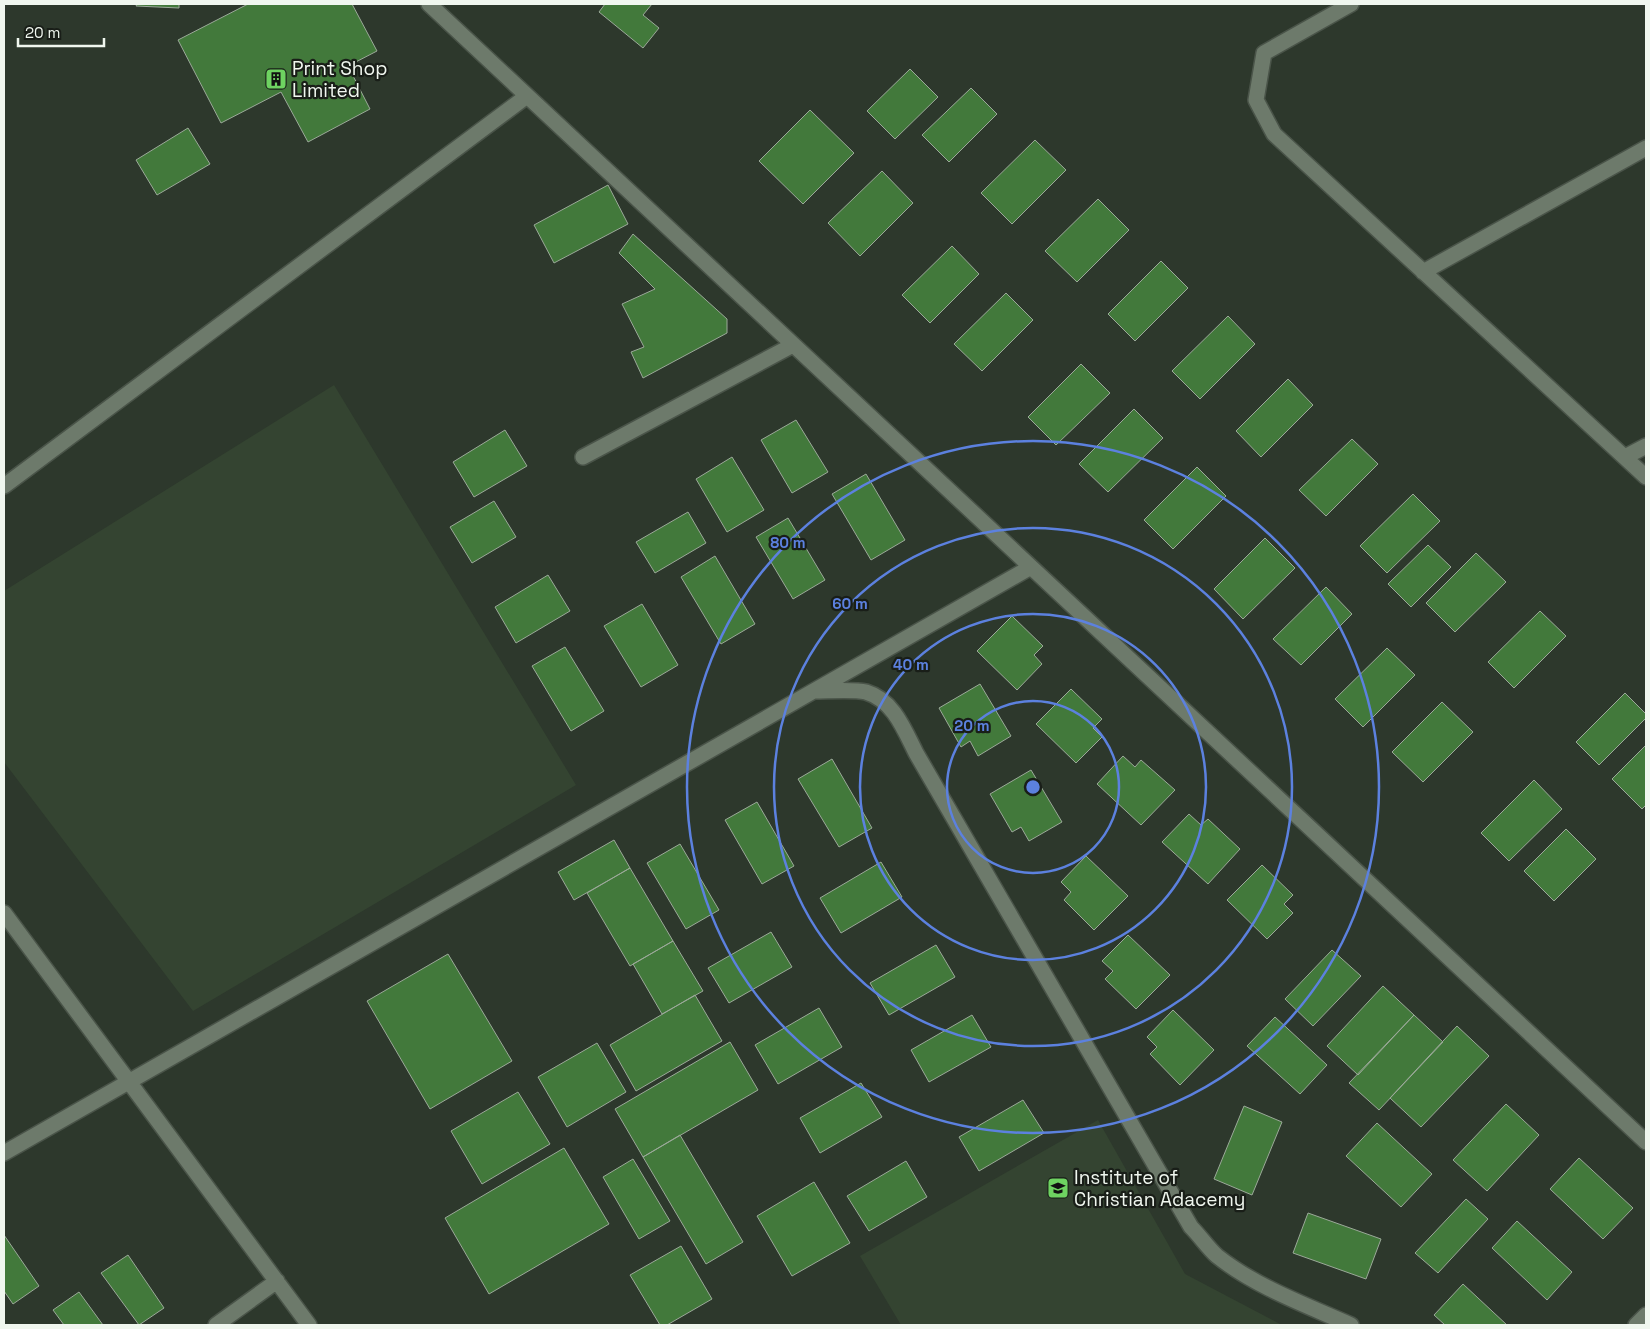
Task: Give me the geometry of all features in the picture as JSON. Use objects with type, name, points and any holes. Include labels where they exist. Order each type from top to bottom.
[{"type":"street","points":[[429,4],[1646,1142]]},
{"type":"street","points":[[1350,4],[1264,53],[1256,100],[1274,134],[1646,477]]},
{"type":"street","points":[[4,486],[527,96]]},
{"type":"street","points":[[1423,272],[1646,148]]},
{"type":"street","points":[[583,456],[793,344]]},
{"type":"street","points":[[1625,457],[1646,446]]},
{"type":"street","points":[[4,1154],[1031,567]]},
{"type":"street","points":[[814,691],[864,692],[882,699],[900,720],[921,761],[1191,1227],[1217,1255],[1248,1275],[1282,1294],[1351,1325]]},
{"type":"street","points":[[4,913],[309,1325]]},
{"type":"street","points":[[216,1325],[276,1281]]},
{"type":"street","points":[[1636,1325],[1646,1315]]},
{"type":"shaded area","points":[[334,385],[576,785],[193,1011],[4,762],[4,591]]},
{"type":"shaded area","name":"Institute of Christian Adacemy","points":[[1098,1120],[1185,1274],[1282,1325],[901,1325],[860,1256]]},
{"type":"building","points":[[137,4],[179,4],[179,8],[136,6]]},
{"type":"building","name":"Print Shop Limited","points":[[248,4],[352,4],[377,51],[348,66],[370,109],[308,142],[281,92],[221,123],[178,40]]},
{"type":"building","points":[[605,4],[652,4],[643,15],[659,28],[643,48],[599,12]]},
{"type":"building","points":[[910,69],[938,97],[895,139],[867,111]]},
{"type":"building","points":[[971,88],[997,114],[949,162],[922,135]]},
{"type":"building","points":[[810,110],[854,153],[803,204],[759,161]]},
{"type":"building","points":[[188,128],[210,164],[157,195],[136,160]]},
{"type":"building","points":[[1035,140],[1066,170],[1012,224],[981,193]]},
{"type":"building","points":[[882,171],[913,203],[860,256],[828,223]]},
{"type":"building","points":[[608,185],[628,224],[554,263],[534,225]]},
{"type":"building","points":[[1098,199],[1129,230],[1077,282],[1045,251]]},
{"type":"building","points":[[633,234],[727,319],[727,333],[643,378],[631,352],[644,347],[622,304],[655,289],[619,253]]},
{"type":"building","points":[[952,246],[979,274],[930,323],[902,295]]},
{"type":"building","points":[[1161,261],[1188,288],[1135,341],[1108,314]]},
{"type":"building","points":[[1006,293],[1033,320],[982,371],[954,344]]},
{"type":"building","points":[[1228,316],[1255,344],[1200,399],[1172,371]]},
{"type":"building","points":[[1081,364],[1110,393],[1056,445],[1028,417]]},
{"type":"building","points":[[1288,379],[1313,405],[1261,457],[1236,431]]},
{"type":"building","points":[[1134,409],[1163,438],[1108,492],[1079,464]]},
{"type":"building","points":[[796,420],[828,472],[792,493],[761,440]]},
{"type":"building","points":[[505,430],[527,466],[474,497],[453,462]]},
{"type":"building","points":[[1352,439],[1378,464],[1326,516],[1299,490]]},
{"type":"building","points":[[732,457],[764,510],[727,532],[696,479]]},
{"type":"building","points":[[1197,467],[1226,496],[1173,549],[1144,520]]},
{"type":"building","points":[[866,474],[905,540],[871,560],[832,494]]},
{"type":"building","points":[[1413,494],[1440,521],[1387,573],[1360,546]]},
{"type":"building","points":[[494,501],[516,537],[472,563],[450,527]]},
{"type":"building","points":[[688,512],[706,543],[655,573],[636,542]]},
{"type":"building","points":[[788,518],[825,580],[793,599],[756,537]]},
{"type":"building","points":[[1265,538],[1295,568],[1243,619],[1214,589]]},
{"type":"building","points":[[1428,545],[1451,567],[1411,607],[1388,584]]},
{"type":"building","points":[[1476,553],[1506,582],[1455,632],[1426,603]]},
{"type":"building","points":[[715,556],[755,624],[721,644],[681,577]]},
{"type":"building","points":[[548,575],[570,611],[516,643],[495,607]]},
{"type":"building","points":[[1326,587],[1352,614],[1301,665],[1273,639]]},
{"type":"building","points":[[642,604],[678,665],[641,687],[604,626]]},
{"type":"building","points":[[1540,611],[1566,636],[1514,688],[1488,662]]},
{"type":"building","points":[[1012,616],[1043,646],[1034,655],[1042,664],[1017,690],[977,651]]},
{"type":"building","points":[[565,647],[604,711],[571,731],[532,666]]},
{"type":"building","points":[[1387,648],[1415,675],[1363,727],[1335,699]]},
{"type":"building","points":[[980,684],[1011,736],[978,756],[970,741],[961,747],[939,708]]},
{"type":"building","points":[[1071,689],[1102,719],[1093,728],[1102,737],[1076,763],[1036,724]]},
{"type":"building","points":[[1625,693],[1646,714],[1646,718],[1599,765],[1576,742]]},
{"type":"building","points":[[1442,702],[1473,732],[1423,782],[1392,752]]},
{"type":"building","points":[[1646,745],[1646,805],[1642,809],[1612,779]]},
{"type":"building","points":[[1123,756],[1135,767],[1141,760],[1175,790],[1141,825],[1097,784]]},
{"type":"building","points":[[832,759],[872,828],[839,847],[798,779]]},
{"type":"building","points":[[1031,770],[1062,822],[1029,841],[1021,827],[1012,832],[990,794]]},
{"type":"building","points":[[1534,780],[1562,809],[1509,861],[1481,833]]},
{"type":"building","points":[[757,802],[794,866],[762,884],[725,820]]},
{"type":"building","points":[[1189,814],[1201,825],[1208,819],[1240,849],[1208,884],[1162,842]]},
{"type":"building","points":[[1566,829],[1596,859],[1554,901],[1524,871]]},
{"type":"building","points":[[614,840],[630,868],[574,900],[558,872]]},
{"type":"building","points":[[680,844],[719,910],[686,929],[647,863]]},
{"type":"building","points":[[1086,856],[1128,896],[1094,930],[1064,900],[1071,892],[1061,882]]},
{"type":"building","points":[[881,862],[902,897],[841,933],[820,898]]},
{"type":"building","points":[[1262,865],[1293,895],[1284,904],[1293,913],[1267,939],[1227,900]]},
{"type":"building","points":[[630,868],[673,941],[630,966],[587,893]]},
{"type":"building","points":[[771,932],[792,967],[729,1003],[708,968]]},
{"type":"building","points":[[1128,935],[1170,975],[1136,1009],[1105,979],[1113,971],[1102,961]]},
{"type":"building","points":[[673,941],[703,991],[662,1014],[633,964]]},
{"type":"building","points":[[936,945],[955,977],[889,1015],[870,983]]},
{"type":"building","points":[[1332,950],[1361,976],[1313,1026],[1285,999]]},
{"type":"building","points":[[448,954],[512,1061],[430,1109],[367,1001]]},
{"type":"building","points":[[1383,986],[1414,1015],[1358,1075],[1327,1046]]},
{"type":"building","points":[[695,995],[722,1041],[636,1091],[610,1045]]},
{"type":"building","points":[[819,1008],[842,1047],[778,1084],[755,1045]]},
{"type":"building","points":[[1173,1010],[1214,1050],[1180,1085],[1150,1054],[1157,1047],[1147,1037]]},
{"type":"building","points":[[972,1015],[991,1047],[929,1082],[911,1050]]},
{"type":"building","points":[[1414,1015],[1443,1042],[1379,1110],[1349,1083]]},
{"type":"building","points":[[1275,1017],[1327,1065],[1300,1094],[1247,1046]]},
{"type":"building","points":[[1457,1026],[1489,1056],[1421,1127],[1390,1098]]},
{"type":"building","points":[[730,1042],[758,1090],[643,1157],[615,1109]]},
{"type":"building","points":[[597,1043],[626,1092],[567,1127],[538,1077]]},
{"type":"building","points":[[861,1083],[882,1117],[820,1153],[800,1118]]},
{"type":"building","points":[[518,1092],[550,1144],[482,1184],[451,1131]]},
{"type":"building","points":[[1023,1100],[1044,1133],[979,1171],[959,1137]]},
{"type":"building","points":[[1506,1104],[1539,1135],[1487,1191],[1453,1160]]},
{"type":"building","points":[[1244,1106],[1282,1122],[1252,1195],[1214,1179]]},
{"type":"building","points":[[1377,1123],[1432,1174],[1401,1207],[1346,1156]]},
{"type":"building","points":[[680,1135],[743,1242],[706,1264],[643,1157]]},
{"type":"building","points":[[564,1148],[609,1224],[489,1294],[445,1218]]},
{"type":"building","points":[[1579,1158],[1633,1208],[1603,1239],[1550,1189]]},
{"type":"building","points":[[633,1159],[670,1221],[639,1239],[603,1177]]},
{"type":"building","points":[[906,1161],[927,1197],[869,1231],[847,1196]]},
{"type":"building","points":[[814,1182],[850,1243],[792,1276],[757,1216]]},
{"type":"building","points":[[1466,1199],[1488,1219],[1438,1273],[1415,1253]]},
{"type":"building","points":[[1308,1213],[1381,1239],[1366,1279],[1293,1253]]},
{"type":"building","points":[[1517,1221],[1572,1272],[1547,1300],[1492,1248]]},
{"type":"building","points":[[4,1235],[39,1286],[13,1304],[4,1291]]},
{"type":"building","points":[[681,1246],[712,1299],[667,1325],[660,1325],[630,1275]]},
{"type":"building","points":[[128,1255],[164,1308],[139,1325],[101,1273]]},
{"type":"building","points":[[1463,1284],[1507,1325],[1445,1325],[1434,1315]]},
{"type":"building","points":[[79,1292],[103,1325],[64,1325],[53,1310]]},
{"type":"place","name":"Print Shop Limited","points":[[276,79]]},
{"type":"place","name":"Institute of Christian Adacemy","points":[[1058,1188]]}]
